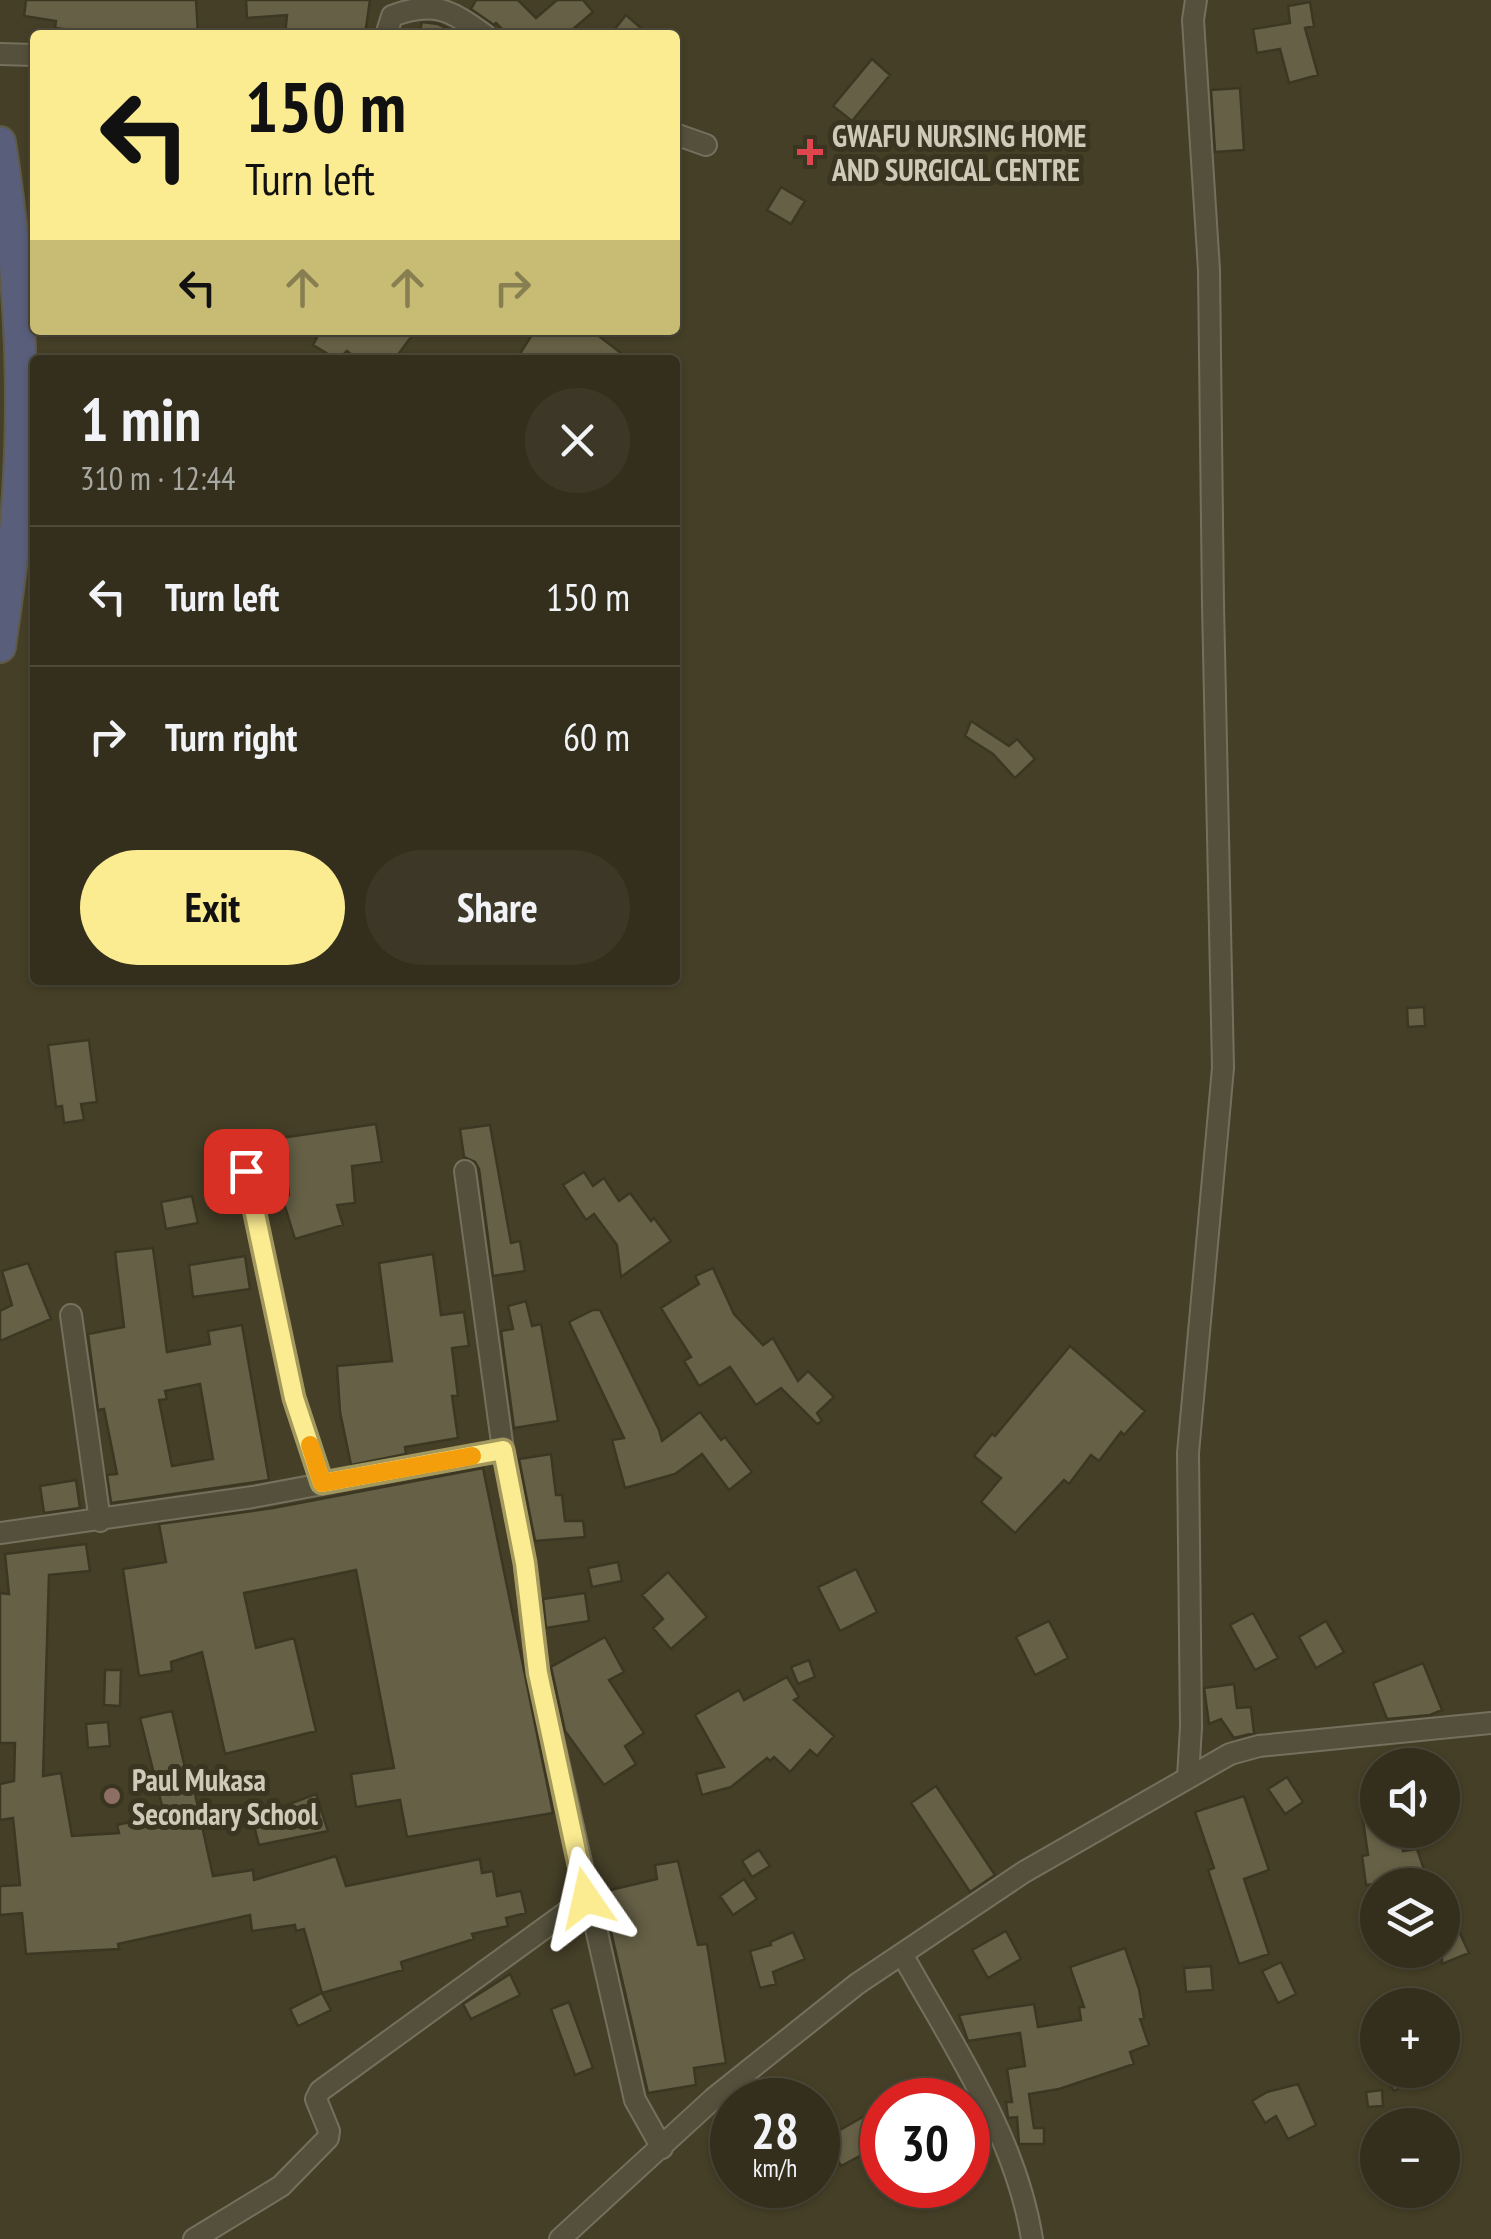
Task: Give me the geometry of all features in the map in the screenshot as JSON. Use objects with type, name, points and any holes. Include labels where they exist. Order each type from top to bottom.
[{"type":"highway","points":[[0,142],[12,220],[20,406],[17,510],[0,646]]},
{"type":"street","points":[[1188,1777],[1188,1454],[1223,1068],[1210,270],[1194,20],[1196,0]]},
{"type":"street","points":[[388,30],[392,16],[420,1],[444,5],[478,30]]},
{"type":"street","points":[[0,54],[30,55]]},
{"type":"street","points":[[680,136],[706,146]]},
{"type":"street","points":[[246,1171],[294,1398],[322,1483]]},
{"type":"street","points":[[465,1171],[538,1673],[586,1898],[635,2100],[662,2148]]},
{"type":"street","points":[[72,1315],[100,1521]]},
{"type":"street","points":[[0,1533],[100,1521],[503,1450]]},
{"type":"street","points":[[560,2239],[714,2098],[857,1984],[1024,1872],[1188,1777],[1230,1754],[1259,1746],[1491,1723]]},
{"type":"street","points":[[194,2239],[280,2186],[328,2138],[329,2131],[316,2099],[320,2091],[586,1898]]},
{"type":"street","points":[[902,1954],[1000,2134],[1028,2210],[1032,2239]]},
{"type":"building","points":[[26,0],[196,0],[198,30],[71,30],[55,28],[56,21],[24,16]]},
{"type":"building","points":[[246,0],[370,0],[366,30],[286,30],[287,15],[247,18]]},
{"type":"building","points":[[476,0],[518,0],[536,18],[557,0],[583,0],[593,12],[572,30],[503,30],[471,9]]},
{"type":"building","points":[[1310,2],[1314,26],[1305,28],[1318,75],[1289,83],[1280,49],[1257,53],[1253,29],[1290,23],[1288,6]]},
{"type":"building","points":[[626,15],[643,30],[614,30]]},
{"type":"building","points":[[422,22],[451,30],[420,30]]},
{"type":"building","points":[[872,59],[890,75],[852,121],[833,106]]},
{"type":"building","points":[[1240,88],[1244,150],[1215,152],[1211,90]]},
{"type":"building","points":[[781,187],[805,201],[791,224],[767,210]]},
{"type":"building","points":[[318,335],[411,337],[398,355],[352,355],[347,351],[330,355],[313,345]]},
{"type":"building","points":[[532,335],[598,335],[624,355],[519,355]]},
{"type":"building","points":[[971,721],[1009,746],[1017,739],[1035,759],[1015,778],[993,754],[965,736]]},
{"type":"building","points":[[1424,1007],[1425,1026],[1408,1027],[1407,1008]]},
{"type":"building","points":[[89,1040],[97,1102],[81,1104],[84,1120],[64,1123],[62,1106],[56,1107],[48,1045]]},
{"type":"building","points":[[376,1124],[382,1162],[352,1166],[355,1203],[337,1205],[343,1225],[295,1239],[282,1197],[289,1195],[281,1138]]},
{"type":"building","points":[[490,1125],[511,1243],[520,1241],[525,1271],[493,1276],[479,1169],[464,1157],[460,1129]]},
{"type":"building","points":[[584,1172],[593,1186],[604,1178],[619,1201],[630,1193],[671,1241],[621,1277],[617,1245],[594,1214],[586,1220],[563,1185]]},
{"type":"building","points":[[192,1196],[198,1223],[166,1229],[161,1202]]},
{"type":"building","points":[[153,1248],[167,1352],[210,1344],[208,1331],[242,1325],[269,1480],[111,1503],[107,1475],[117,1474],[104,1409],[98,1410],[88,1334],[124,1327],[115,1252]],"holes":[[[200,1384],[213,1459],[172,1466],[159,1400],[167,1399],[165,1391]]]},
{"type":"building","points":[[433,1254],[441,1315],[464,1312],[469,1346],[452,1348],[458,1396],[452,1396],[458,1438],[405,1447],[406,1454],[351,1465],[340,1412],[337,1366],[392,1361],[379,1263]]},
{"type":"building","points":[[245,1256],[250,1289],[193,1297],[189,1265]]},
{"type":"building","points":[[28,1263],[51,1319],[0,1341],[0,1311],[12,1305],[2,1271]]},
{"type":"building","points":[[713,1268],[734,1314],[763,1345],[773,1338],[798,1381],[808,1371],[834,1397],[817,1413],[822,1421],[817,1424],[781,1388],[756,1405],[730,1367],[699,1386],[684,1361],[691,1357],[661,1308],[699,1284],[695,1276]]},
{"type":"building","points":[[526,1301],[532,1326],[541,1324],[558,1421],[514,1428],[501,1331],[513,1329],[508,1306]]},
{"type":"building","points":[[600,1310],[662,1441],[700,1412],[752,1472],[729,1490],[702,1454],[675,1474],[625,1488],[612,1440],[624,1438],[569,1322]]},
{"type":"building","points":[[1070,1346],[1145,1411],[1124,1435],[1121,1432],[1099,1461],[1091,1455],[1069,1484],[1064,1480],[1015,1533],[981,1502],[1001,1478],[974,1456]]},
{"type":"building","points":[[551,1454],[556,1495],[562,1495],[565,1521],[583,1521],[585,1537],[535,1541],[519,1459]]},
{"type":"building","points":[[483,1468],[553,1813],[407,1837],[400,1800],[356,1807],[351,1774],[394,1768],[356,1570],[244,1593],[256,1648],[294,1638],[316,1731],[225,1754],[202,1652],[171,1662],[172,1671],[139,1676],[123,1569],[166,1562],[159,1524],[273,1508]]},
{"type":"building","points":[[76,1480],[80,1508],[44,1513],[40,1486]]},
{"type":"building","points":[[86,1544],[90,1571],[49,1575],[43,1776],[61,1773],[72,1836],[119,1833],[117,1825],[164,1814],[140,1718],[172,1711],[213,1876],[253,1870],[254,1880],[336,1856],[346,1886],[480,1859],[482,1873],[493,1871],[497,1896],[521,1891],[526,1913],[506,1918],[508,1926],[472,1934],[474,1939],[401,1962],[403,1970],[322,1993],[304,1929],[296,1931],[295,1925],[252,1931],[250,1915],[118,1944],[119,1949],[26,1954],[22,1913],[0,1915],[0,1886],[20,1885],[13,1818],[0,1820],[0,1784],[14,1781],[15,1743],[0,1743],[0,1593],[9,1594],[5,1554]]},
{"type":"building","points":[[618,1562],[622,1581],[592,1587],[588,1568]]},
{"type":"building","points":[[856,1569],[877,1612],[840,1631],[818,1587]]},
{"type":"building","points":[[668,1572],[707,1617],[671,1649],[653,1628],[663,1619],[642,1595]]},
{"type":"building","points":[[585,1593],[589,1621],[546,1628],[543,1599]]},
{"type":"building","points":[[1253,1613],[1278,1658],[1255,1670],[1230,1625]]},
{"type":"building","points":[[1049,1621],[1068,1658],[1035,1675],[1016,1637]]},
{"type":"building","points":[[1326,1621],[1344,1652],[1316,1668],[1299,1637]]},
{"type":"building","points":[[605,1637],[624,1672],[609,1680],[644,1733],[625,1746],[636,1764],[604,1785],[565,1731],[551,1667]]},
{"type":"building","points":[[809,1660],[815,1677],[798,1684],[791,1667]]},
{"type":"building","points":[[1423,1663],[1442,1710],[1387,1719],[1373,1683]]},
{"type":"building","points":[[105,1670],[121,1670],[120,1706],[104,1705]]},
{"type":"building","points":[[787,1677],[799,1697],[794,1700],[834,1736],[817,1756],[810,1750],[790,1772],[774,1757],[770,1761],[767,1758],[731,1787],[702,1795],[696,1774],[724,1767],[695,1715],[739,1690],[744,1700]]},
{"type":"building","points":[[1234,1684],[1237,1708],[1251,1707],[1254,1733],[1234,1738],[1221,1719],[1209,1724],[1204,1688]]},
{"type":"building","points":[[108,1722],[110,1746],[88,1748],[86,1724]]},
{"type":"building","points":[[1287,1777],[1303,1802],[1285,1814],[1268,1789]]},
{"type":"building","points":[[936,1786],[995,1875],[970,1892],[911,1803]]},
{"type":"building","points":[[316,1794],[328,1831],[259,1845],[252,1818]]},
{"type":"building","points":[[1244,1796],[1269,1870],[1244,1879],[1269,1954],[1239,1964],[1208,1870],[1214,1868],[1195,1812]]},
{"type":"building","points":[[1367,1848],[1417,1849],[1424,1868],[1364,1868],[1362,1856],[1368,1855]]},
{"type":"building","points":[[759,1850],[770,1866],[752,1877],[742,1861]]},
{"type":"building","points":[[678,1861],[698,1945],[707,1944],[726,2063],[694,2068],[696,2085],[648,2093],[602,1892],[657,1879],[655,1865]]},
{"type":"building","points":[[744,1879],[757,1899],[733,1915],[720,1896]]},
{"type":"building","points":[[1006,1931],[1021,1959],[988,1978],[972,1950]]},
{"type":"building","points":[[793,1932],[805,1959],[773,1972],[776,1984],[760,1988],[750,1951]]},
{"type":"building","points":[[1460,1933],[1469,1953],[1460,1957]]},
{"type":"building","points":[[1125,1948],[1139,1989],[1144,2018],[1140,2019],[1149,2045],[1130,2052],[1134,2064],[1059,2089],[1029,2094],[1034,2128],[1044,2128],[1044,2144],[1019,2144],[1017,2117],[1008,2118],[1006,2102],[1012,2102],[1007,2069],[1025,2066],[1020,2033],[968,2041],[959,2015],[1034,2004],[1038,2027],[1081,2020],[1079,2007],[1084,2007],[1070,1967]]},
{"type":"building","points":[[1281,1962],[1296,1994],[1278,2003],[1262,1971]]},
{"type":"building","points":[[1211,1966],[1213,1990],[1186,1992],[1184,1968]]},
{"type":"building","points":[[510,1974],[520,1995],[471,2019],[463,2004]]},
{"type":"building","points":[[322,1993],[331,2010],[298,2026],[290,2009]]},
{"type":"building","points":[[569,2002],[593,2068],[575,2075],[551,2009]]},
{"type":"building","points":[[1298,2084],[1316,2125],[1288,2139],[1276,2116],[1265,2123],[1252,2101],[1267,2092]]},
{"type":"building","points":[[1382,2090],[1383,2106],[1368,2107],[1366,2092]]},
{"type":"building","points":[[860,2119],[860,2156],[841,2166],[840,2164],[840,2130]]},
{"type":"slow traffic","points":[[310,1445],[322,1483],[472,1456]]},
{"type":"place","name":"GWAFU NURSING HOME AND SURGICAL CENTRE","points":[[810,152]]},
{"type":"place","name":"Paul Mukasa Secondary School","points":[[112,1796]]},
{"type":"route","points":[[246,1171],[294,1398],[322,1483],[503,1450],[525,1563],[538,1673],[586,1898]]}]
